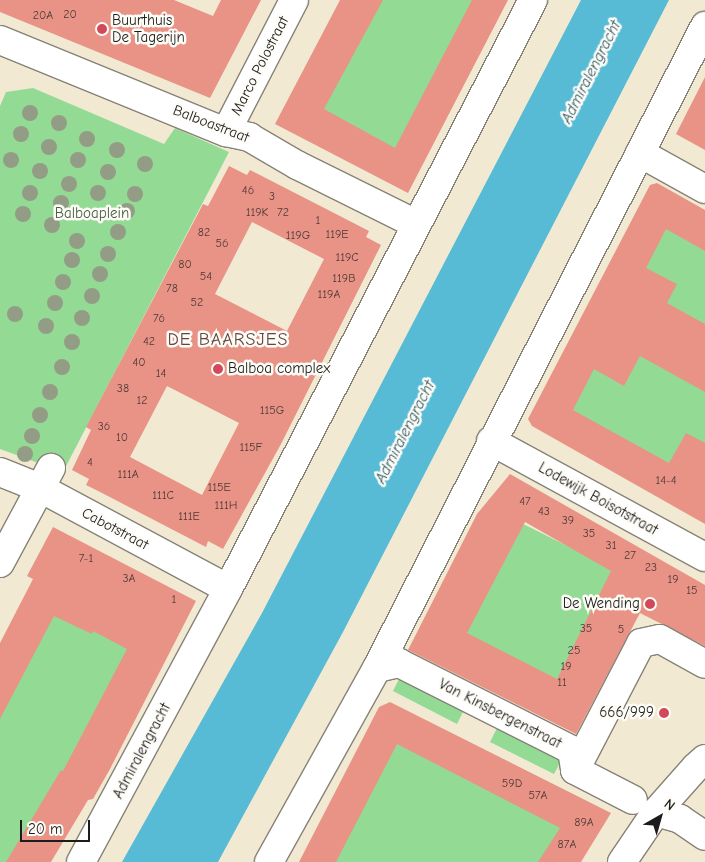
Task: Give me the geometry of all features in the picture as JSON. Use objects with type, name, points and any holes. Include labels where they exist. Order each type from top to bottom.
[{"type":"street","name":"Marco Polostraat","points":[[226,132],[294,0]]},
{"type":"street","name":"Admiralengracht","points":[[81,862],[228,590],[533,0]]},
{"type":"street","points":[[268,862],[377,668],[705,26]]},
{"type":"street","name":"Balboastraat","points":[[0,40],[226,132],[249,137],[297,165],[416,224]]},
{"type":"street","points":[[640,153],[705,189]]},
{"type":"street","name":"Lodewijk Boisotstraat","points":[[492,441],[705,558]]},
{"type":"street","name":"Cabotstraat","points":[[0,472],[46,478],[228,590]]},
{"type":"street","points":[[0,563],[46,478]]},
{"type":"street","points":[[705,664],[660,639],[641,643],[579,761],[644,806],[680,820],[705,836]]},
{"type":"street","name":"Van Kinsbergenstraat","points":[[377,668],[399,664],[572,750],[579,761]]},
{"type":"street","points":[[622,862],[644,806],[705,759]]},
{"type":"green space","points":[[362,0],[480,0],[396,166],[304,119]]},
{"type":"green space","name":"Balboaplein","points":[[33,88],[164,144],[175,128],[229,152],[63,472],[0,449],[0,106],[6,92]]},
{"type":"green space","points":[[652,205],[705,235],[705,502],[557,417]]},
{"type":"green space","points":[[511,518],[620,572],[562,695],[443,645]]},
{"type":"green space","points":[[67,562],[169,616],[38,862],[0,862],[0,700]]},
{"type":"green space","points":[[402,673],[466,706],[457,724],[393,691]]},
{"type":"green space","points":[[499,724],[563,757],[554,774],[490,742]]},
{"type":"green space","points":[[398,734],[572,832],[551,862],[323,862]]},
{"type":"water","points":[[581,0],[669,0],[343,632],[218,862],[122,862],[262,613]]},
{"type":"building","points":[[0,0],[174,0],[213,16],[221,0],[261,0],[210,98],[0,12]]},
{"type":"building","points":[[340,0],[383,0],[324,109],[395,148],[472,0],[508,0],[408,193],[275,124]]},
{"type":"building","points":[[705,77],[705,150],[676,134]]},
{"type":"building","name":"Balboa complex","points":[[229,166],[247,175],[250,170],[369,231],[366,237],[381,245],[281,444],[223,549],[208,541],[206,547],[86,485],[89,479],[72,470],[91,430],[86,427],[203,204],[208,206]],"holes":[[[252,222],[324,259],[287,331],[215,294]],[[167,386],[239,423],[202,495],[130,457]]]},
{"type":"building","points":[[657,183],[705,210],[705,251],[666,229],[646,268],[677,284],[667,303],[705,324],[705,392],[640,356],[624,386],[594,369],[573,410],[669,463],[686,433],[705,443],[705,524],[532,426],[528,419],[650,185]]},
{"type":"building","name":"De Wending","points":[[510,474],[705,585],[705,646],[640,613],[576,734],[408,650],[477,514]],"holes":[[[525,522],[611,571],[557,679],[467,633]]]},
{"type":"building","points":[[53,527],[196,601],[110,769],[93,799],[88,800],[51,862],[6,862],[61,770],[63,771],[127,649],[93,631],[92,634],[54,616],[0,719],[0,643],[33,579],[27,576]]},
{"type":"building","points":[[390,702],[611,813],[581,862],[538,862],[560,828],[397,744],[336,862],[299,862],[379,707]]},
{"type":"place","name":"Buurthuis De Tagerijn","points":[[102,29]]},
{"type":"place","name":"Balboa complex","points":[[218,369]]},
{"type":"place","name":"De Wending","points":[[650,604]]},
{"type":"place","name":"666/999","points":[[664,713]]},
{"type":"district","name":"DE BAARSJES","points":[[228,340]]}]
